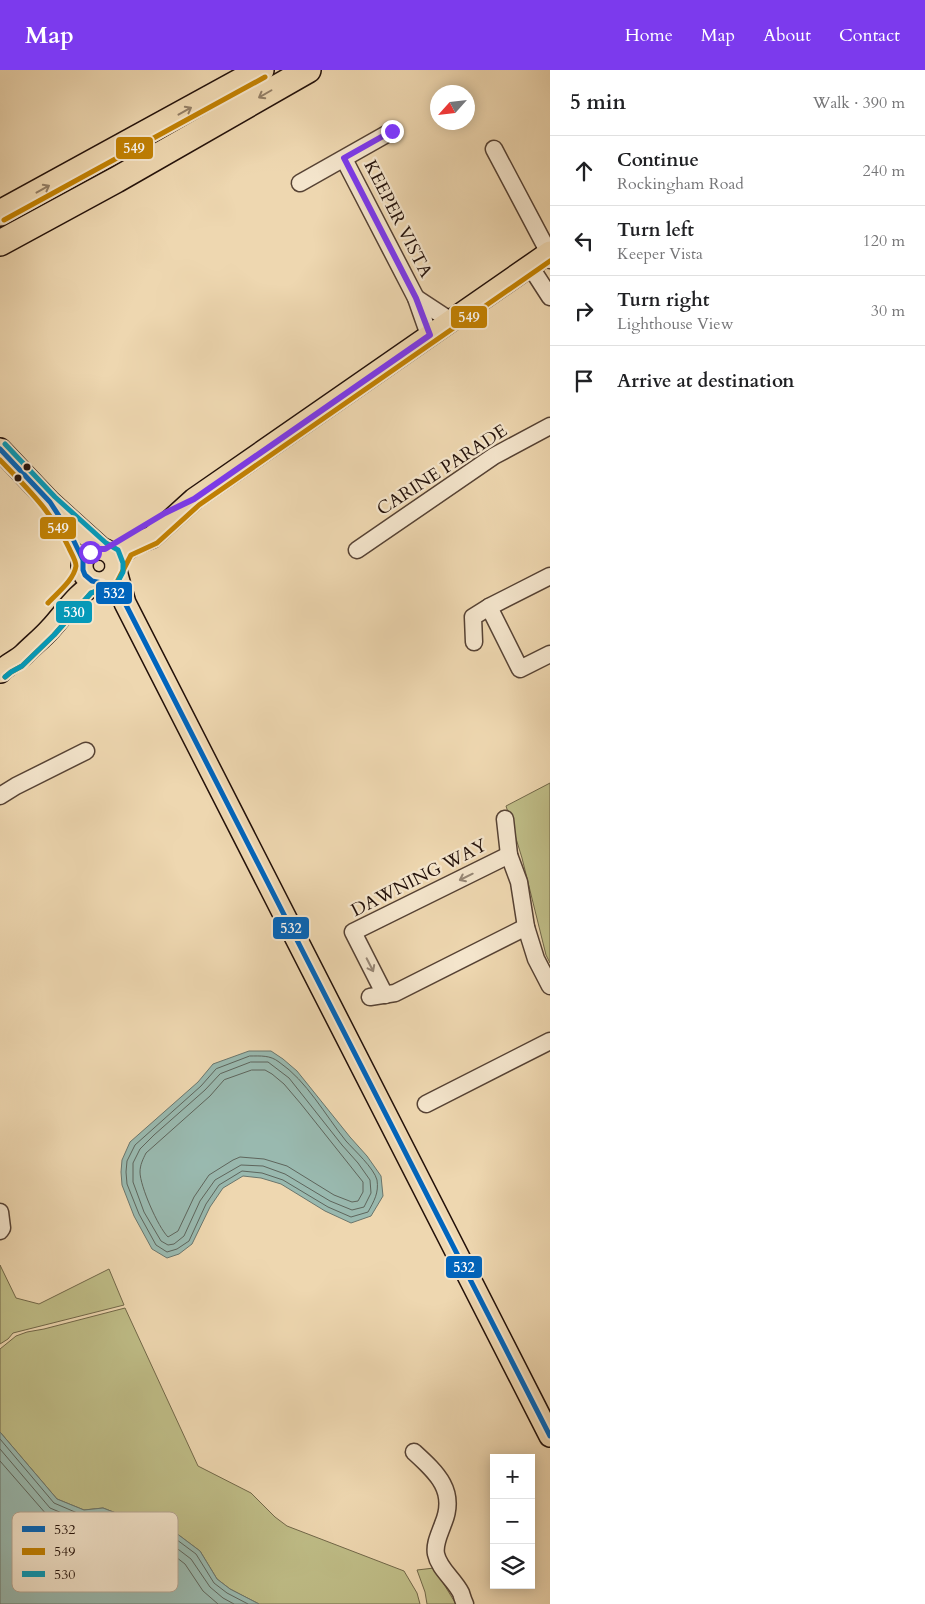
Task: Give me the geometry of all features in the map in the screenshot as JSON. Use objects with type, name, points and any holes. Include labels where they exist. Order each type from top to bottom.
[{"type":"highway","points":[[0,213],[261,70]]},
{"type":"highway","points":[[0,243],[116,180],[308,70]]},
{"type":"main road","points":[[3,669],[17,660],[49,630],[87,587],[101,566],[137,543],[152,537],[194,499],[430,335],[545,258]]},
{"type":"main road","points":[[0,449],[50,502],[70,533],[101,566],[125,603],[550,1436]]},
{"type":"street","points":[[300,183],[392,131]]},
{"type":"street","points":[[494,149],[545,258],[550,297]]},
{"type":"street","name":"KEEPER VISTA","points":[[344,158],[416,298],[430,335]]},
{"type":"street","name":"KEEPER VISTA","points":[[416,298],[451,321]]},
{"type":"street","name":"CARINE PARADE","points":[[357,550],[494,456],[550,426]]},
{"type":"street","points":[[474,642],[473,617],[550,576]]},
{"type":"street","points":[[489,607],[520,669],[550,654]]},
{"type":"street","points":[[0,796],[86,751]]},
{"type":"street","points":[[505,819],[509,855],[519,882],[526,927],[536,959],[550,986]]},
{"type":"street","name":"DAWNING WAY","points":[[509,855],[353,932],[377,996],[395,993],[526,927]]},
{"type":"street","points":[[426,1104],[550,1041]]},
{"type":"street","points":[[0,1212],[2,1228],[0,1230]]},
{"type":"street","points":[[414,1452],[434,1470],[446,1490],[448,1513],[438,1537],[436,1553],[440,1565],[460,1592],[465,1604]]},
{"type":"shaded area","points":[[550,783],[550,963],[546,955],[522,858],[506,806]]},
{"type":"shaded area","points":[[0,1265],[16,1298],[39,1304],[109,1269],[124,1305],[13,1333],[0,1344]]},
{"type":"shaded area","points":[[125,1308],[198,1466],[251,1493],[287,1526],[404,1571],[417,1593],[420,1604],[259,1604],[230,1589],[217,1579],[200,1551],[178,1534],[178,1512],[113,1512],[103,1508],[84,1510],[57,1499],[0,1432],[0,1349],[16,1336]]},
{"type":"shaded area","points":[[434,1568],[456,1604],[427,1604],[417,1570]]},
{"type":"water","points":[[249,1051],[271,1051],[297,1071],[367,1156],[381,1176],[383,1196],[371,1216],[351,1223],[325,1211],[281,1184],[261,1178],[243,1176],[223,1188],[210,1207],[192,1244],[179,1254],[167,1258],[152,1249],[134,1216],[122,1185],[122,1160],[130,1142],[198,1082],[213,1064]]},
{"type":"water","points":[[0,1432],[57,1499],[84,1510],[103,1508],[113,1512],[12,1512],[12,1592],[178,1592],[178,1534],[200,1551],[217,1579],[230,1589],[259,1604],[0,1604]]},
{"type":"transit line","name":"549","points":[[4,220],[265,77]]},
{"type":"transit line","name":"549","points":[[5,677],[22,666],[54,635],[91,593],[116,584],[131,555],[157,543],[199,505],[550,261]]},
{"type":"transit line","name":"530","points":[[5,444],[55,497],[106,543],[118,550],[123,563],[123,572],[116,585],[91,593],[54,635],[22,666],[5,677]]},
{"type":"transit line","name":"532","points":[[0,449],[50,502],[70,533],[83,560],[85,575],[92,581],[102,583],[125,603],[550,1436]]},
{"type":"transit line","name":"549","points":[[0,460],[47,512],[62,535],[75,561],[76,566],[72,576],[48,603]]},
{"type":"route","points":[[90,552],[96,549],[105,549],[165,513],[194,499],[430,335],[416,298],[344,158],[392,131]]}]
